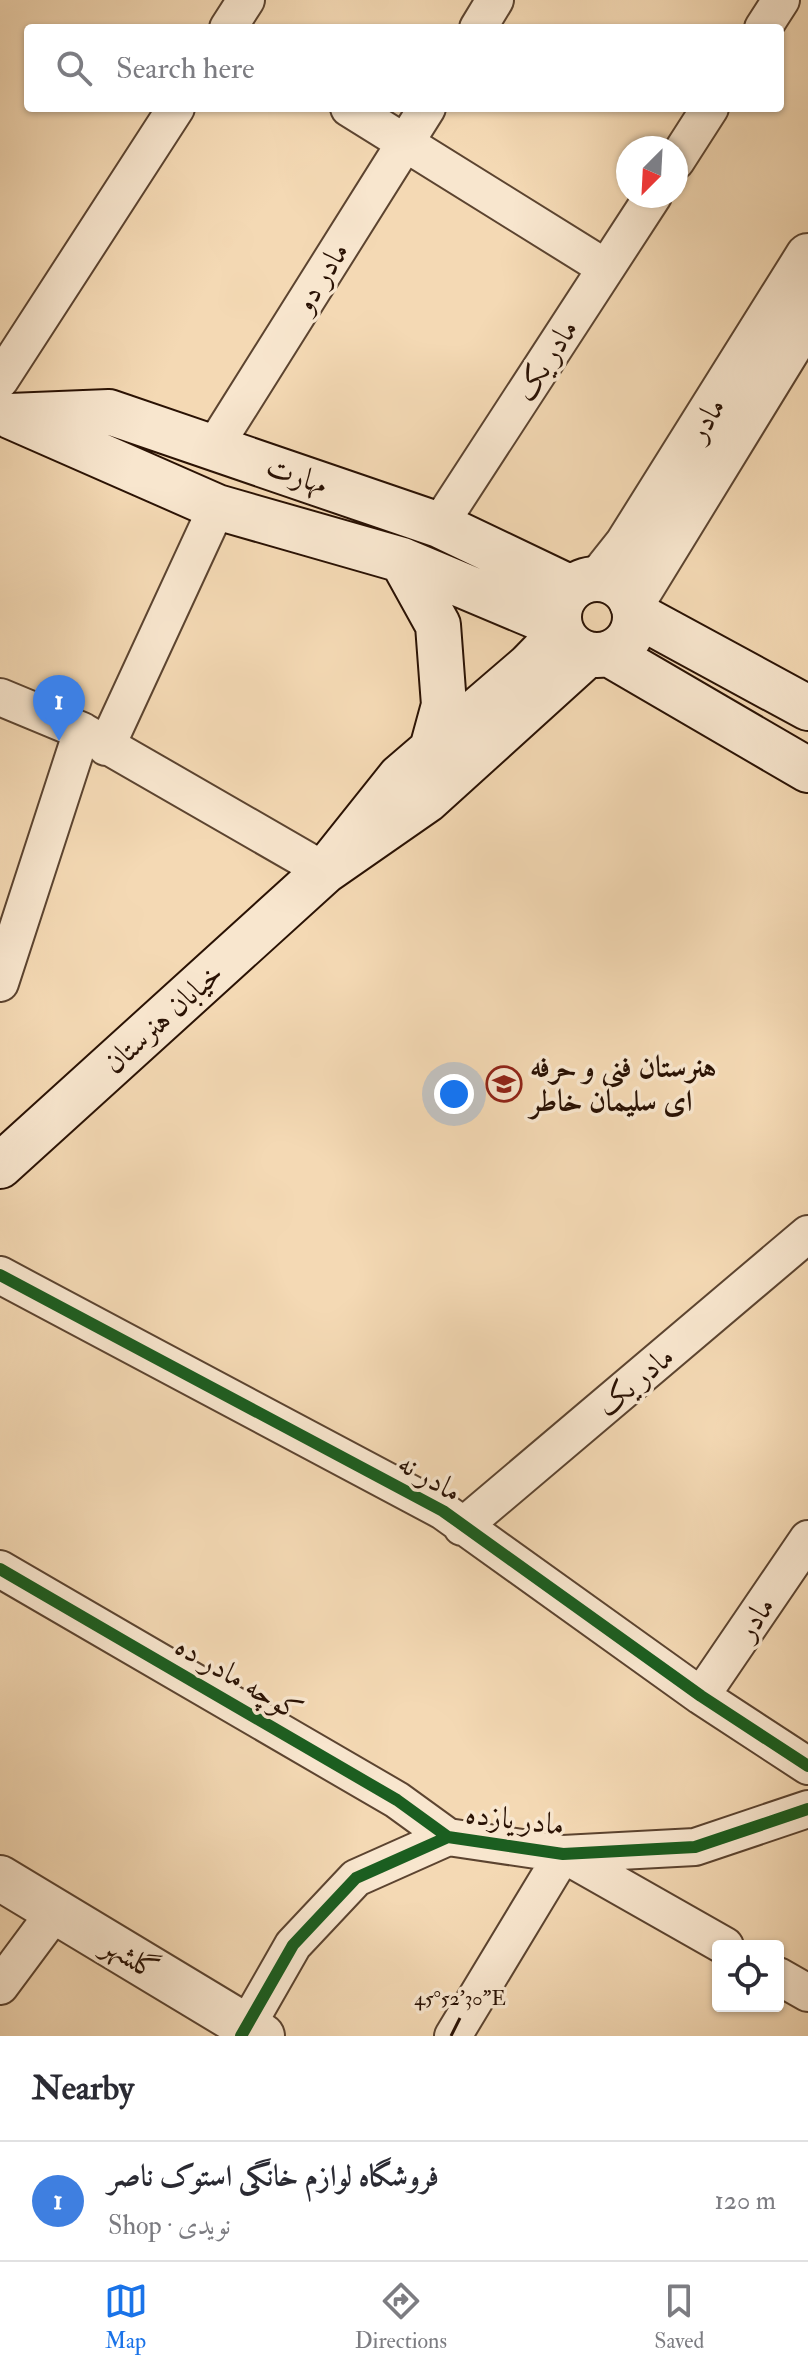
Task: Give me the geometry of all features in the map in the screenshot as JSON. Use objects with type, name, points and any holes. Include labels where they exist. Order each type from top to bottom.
[{"type":"main road","name":"مادر","points":[[594,619],[627,545],[808,256]]},
{"type":"main road","name":"مادر","points":[[594,619],[808,316]]},
{"type":"main road","name":"مهارت","points":[[3,412],[109,412],[439,525],[594,619],[808,770]]},
{"type":"main road","name":"مهارت","points":[[3,412],[217,507],[594,619],[808,708]]},
{"type":"main road","points":[[402,560],[438,625],[444,705],[432,749]]},
{"type":"main road","name":"خیابان هنرستان","points":[[325,871],[400,777],[529,666],[594,619]]},
{"type":"main road","name":"خیابان هنرستان","points":[[0,1166],[325,871],[427,800],[594,619]]},
{"type":"main road","name":"گلشهر","points":[[0,1878],[250,2033]]},
{"type":"street","points":[[231,24],[246,0]]},
{"type":"street","points":[[480,24],[495,0]]},
{"type":"street","points":[[766,24],[781,0]]},
{"type":"street","points":[[3,412],[174,112]]},
{"type":"street","points":[[355,112],[606,268]]},
{"type":"street","name":"مادر دو","points":[[214,447],[424,112]]},
{"type":"street","points":[[688,142],[707,112]]},
{"type":"street","name":"مادر یک","points":[[439,525],[645,208]]},
{"type":"street","points":[[0,983],[94,739],[217,507]]},
{"type":"street","points":[[0,697],[94,739],[325,871]]},
{"type":"street","name":"مادر یک","points":[[462,1527],[808,1234]]},
{"type":"street","name":"مادر نه","points":[[0,1275],[443,1511],[701,1696],[808,1766]]},
{"type":"street","name":"مادر","points":[[701,1696],[808,1539]]},
{"type":"street","name":"کوچه مادر ده","points":[[0,1569],[397,1800],[448,1837]]},
{"type":"street","name":"مادر یازده","points":[[250,2033],[293,1945],[356,1878],[448,1837],[563,1854],[695,1847],[808,1809]]},
{"type":"street","points":[[453,2036],[563,1854],[714,1940]]},
{"type":"street","points":[[0,1986],[55,1912]]},
{"type":"street","points":[[784,1979],[808,1993]]},
{"type":"cycle path","points":[[0,1275],[443,1511],[701,1696],[808,1766]]},
{"type":"cycle path","points":[[0,1569],[397,1800],[448,1837]]},
{"type":"cycle path","points":[[241,2036],[293,1945],[356,1878],[448,1837],[563,1854],[695,1847],[808,1809]]},
{"type":"place","name":"فروشگاه لوازم خانگى استوک ناصر","points":[[59,741]]},
{"type":"place","name":"هنرستان فنی و حرفه ای سلیمان خاطر","points":[[504,1084]]}]
